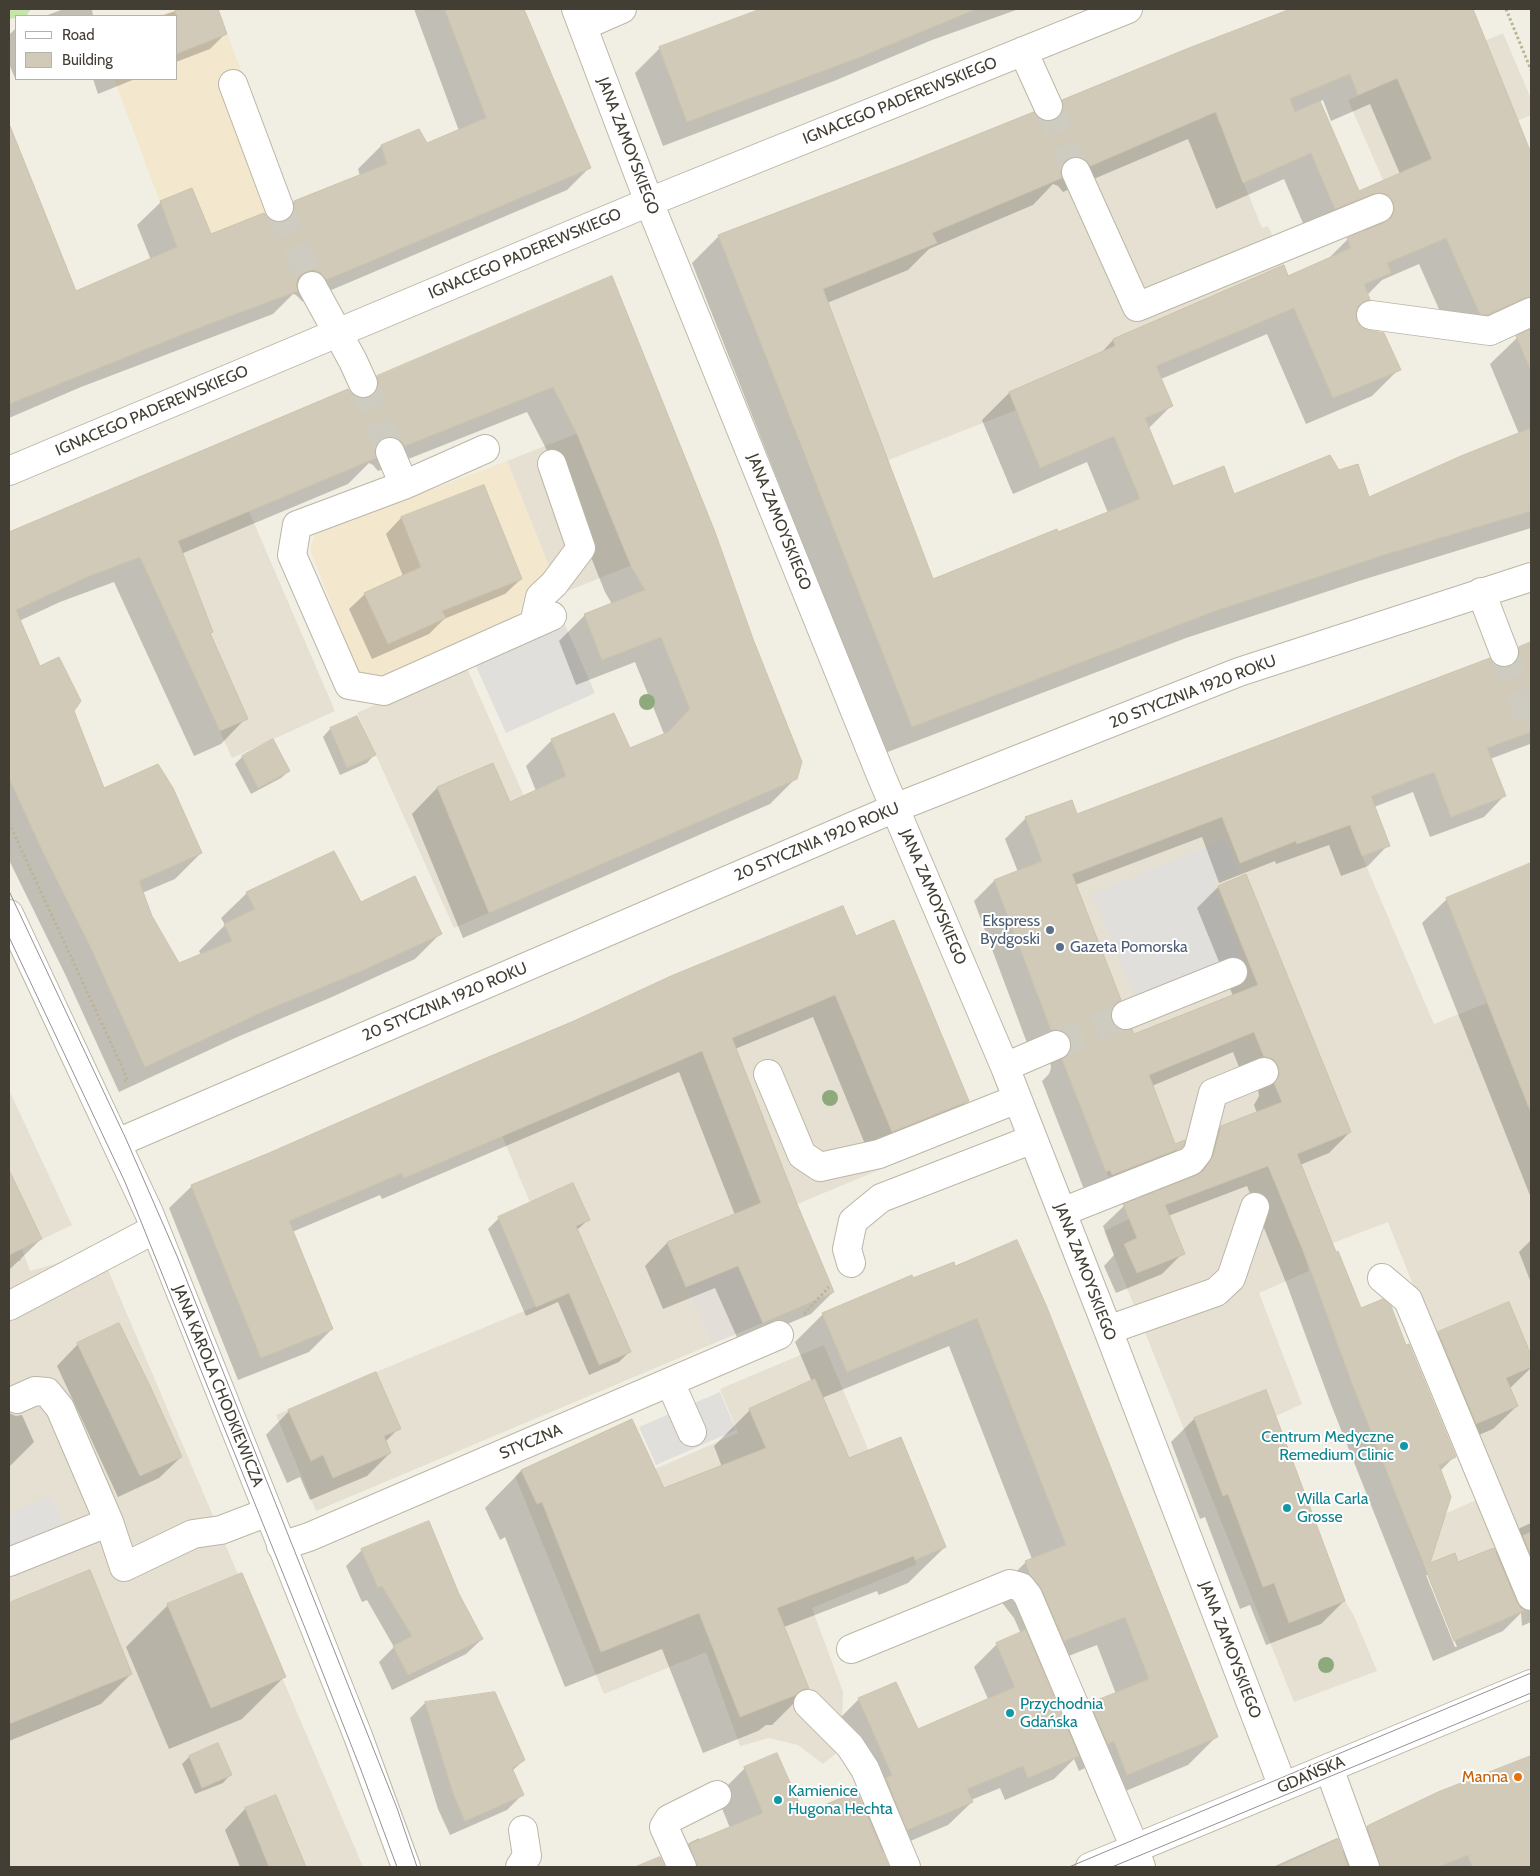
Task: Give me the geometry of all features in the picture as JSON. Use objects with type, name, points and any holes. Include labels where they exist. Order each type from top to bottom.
[{"type":"street","points":[[580,17],[622,9]]},
{"type":"street","name":"IGNACEGO PADEREWSKIEGO","points":[[9,471],[649,202],[1128,9]]},
{"type":"street","name":"JANA ZAMOYSKIEGO","points":[[580,17],[649,202],[895,808],[1005,1067],[1283,1787]]},
{"type":"street","points":[[1023,51],[1048,106]]},
{"type":"street","points":[[233,84],[278,207]]},
{"type":"street","points":[[1076,172],[1137,307],[1379,208]]},
{"type":"street","points":[[312,286],[353,361],[362,382]]},
{"type":"street","points":[[1371,315],[1490,330],[1531,312]]},
{"type":"street","points":[[486,449],[404,486],[297,525],[292,555],[349,685],[384,691],[543,620],[540,597],[554,584],[581,548],[552,464]]},
{"type":"street","points":[[390,452],[404,486]]},
{"type":"street","name":"20 STYCZNIA 1920 ROKU","points":[[117,1143],[895,808],[1239,672],[1531,577]]},
{"type":"street","points":[[1481,592],[1504,652]]},
{"type":"street","name":"JANA KAROLA CHODKIEWICZA","points":[[9,914],[117,1143],[155,1229],[358,1736],[406,1867]]},
{"type":"street","points":[[1126,1015],[1233,972]]},
{"type":"street","points":[[1005,1067],[1056,1045]]},
{"type":"street","points":[[1062,1212],[1191,1161],[1198,1152],[1213,1093],[1264,1072]]},
{"type":"street","points":[[768,1074],[802,1155],[820,1167],[879,1154],[1017,1099]]},
{"type":"street","points":[[851,1263],[847,1250],[853,1220],[881,1198],[1033,1139]]},
{"type":"street","points":[[1108,1330],[1216,1292],[1231,1278],[1255,1207]]},
{"type":"street","points":[[9,1306],[155,1229]]},
{"type":"street","points":[[1382,1278],[1408,1300],[1531,1596]]},
{"type":"street","name":"STYCZNA","points":[[281,1546],[308,1537],[779,1335]]},
{"type":"street","points":[[670,1382],[692,1432]]},
{"type":"street","points":[[17,1399],[35,1391],[47,1392],[60,1408],[109,1522],[124,1567],[193,1534],[221,1530],[268,1512]]},
{"type":"street","points":[[9,1562],[109,1522]]},
{"type":"street","points":[[852,1649],[1010,1584],[1021,1587],[1028,1596],[1141,1853]]},
{"type":"street","points":[[1067,1653],[1127,1799],[1141,1853]]},
{"type":"street","name":"GDAŃSKA","points":[[1090,1867],[1141,1853],[1283,1787],[1531,1684]]},
{"type":"street","points":[[808,1704],[850,1746],[865,1769],[906,1867]]},
{"type":"street","points":[[1329,1768],[1365,1867]]},
{"type":"street","points":[[682,1867],[664,1826],[669,1819],[716,1795]]},
{"type":"street","points":[[520,1867],[528,1856],[523,1830]]},
{"type":"street","points":[[650,1837],[663,1867]]},
{"type":"path","points":[[1506,9],[1531,70]]},
{"type":"path","points":[[9,823],[128,1080]]},
{"type":"path","points":[[779,1335],[803,1315],[851,1263]]},
{"type":"shaded area","points":[[177,9],[218,9],[320,282],[206,325],[114,80],[178,80],[178,15],[160,15]]},
{"type":"shaded area","points":[[1503,33],[1531,99],[1531,115],[1383,180],[1348,100]]},
{"type":"shaded area","points":[[1189,48],[1262,228],[1268,226],[1301,305],[1096,390],[1016,410],[817,488],[718,235],[904,164]]},
{"type":"shaded area","points":[[662,400],[715,532],[560,594],[507,461]]},
{"type":"shaded area","points":[[220,444],[335,711],[232,758],[143,556],[111,489]]},
{"type":"shaded area","points":[[507,461],[552,574],[526,589],[519,617],[371,681],[357,671],[310,549],[315,534]]},
{"type":"shaded area","points":[[565,625],[595,693],[506,733],[475,664]]},
{"type":"shaded area","points":[[465,664],[562,881],[454,928],[357,713]]},
{"type":"shaded area","points":[[1312,726],[1362,856],[1434,1024],[1487,1003],[1531,1114],[1531,1580],[1388,1222],[1304,1254],[1309,1271],[1259,1293],[1302,1404],[1276,1416],[1345,1601],[1354,1616],[1377,1671],[1294,1702],[1104,1231],[1129,1219],[1122,1200],[1106,1172],[994,880],[1042,861],[1025,817],[1072,800],[1077,814]]},
{"type":"shaded area","points":[[1225,839],[1238,872],[1212,883],[1249,973],[1143,1016],[1092,894]]},
{"type":"shaded area","points":[[843,906],[856,936],[894,920],[980,1128],[766,1217],[667,1242],[710,1345],[316,1511],[276,1415],[568,1293],[472,1064]]},
{"type":"shaded area","points":[[9,1090],[72,1225],[22,1249],[30,1271],[100,1251],[363,1867],[9,1867]]},
{"type":"shaded area","points":[[761,1203],[800,1307],[710,1345],[667,1242]]},
{"type":"shaded area","points":[[824,1345],[916,1565],[812,1608],[843,1692],[842,1718],[857,1736],[823,1764],[798,1745],[769,1738],[740,1746],[706,1652],[604,1694],[515,1476],[521,1470],[632,1419],[655,1469],[738,1433],[720,1389]]},
{"type":"shaded area","points":[[720,1392],[736,1430],[656,1465],[639,1427]]},
{"type":"shaded area","points":[[50,1496],[64,1523],[9,1546],[9,1513]]},
{"type":"shaded area","points":[[1483,1497],[1526,1610],[1454,1641],[1409,1530]]},
{"type":"green space","points":[[9,9],[31,9],[27,15],[15,15],[15,18],[9,19]]},
{"type":"building","points":[[176,9],[218,9],[227,34],[178,53],[178,15],[176,15]]},
{"type":"building","points":[[445,9],[524,9],[591,168],[326,280],[320,272],[313,270],[305,272],[298,278],[296,285],[298,291],[206,325],[9,404],[10,126],[76,291],[177,247],[160,201],[192,188],[211,234],[264,213],[269,219],[284,222],[291,217],[294,201],[387,164],[381,145],[419,129],[427,143],[486,118]]},
{"type":"building","points":[[761,9],[974,10],[860,57],[687,122],[659,47]]},
{"type":"building","points":[[1291,9],[1473,9],[1531,153],[1531,297],[1524,298],[1487,315],[1480,314],[1446,238],[1387,263],[1391,273],[1364,284],[1370,300],[1358,306],[1356,313],[1357,321],[1361,327],[1384,333],[1401,370],[1333,398],[1294,308],[1156,366],[1173,406],[1145,418],[1173,486],[1224,466],[1234,494],[1330,455],[1339,470],[1358,464],[1369,497],[1461,456],[1531,428],[1531,511],[1390,553],[1215,611],[912,727],[718,235],[1034,112],[1039,119],[1047,122],[1054,120],[1061,115],[1063,108],[1062,100]],"holes":[[[1350,74],[1358,95],[1397,78],[1432,159],[1359,191],[1320,101],[1295,112],[1290,99]],[[1216,112],[1243,183],[1311,153],[1335,209],[1373,194],[1381,193],[1388,195],[1393,202],[1394,210],[1392,217],[1385,222],[1347,238],[1351,248],[1288,276],[1284,265],[1113,339],[1115,346],[1009,392],[1040,468],[1114,436],[1140,499],[1058,532],[1057,529],[933,579],[823,289],[937,243],[932,233],[1062,178],[1060,171],[1063,163],[1070,158],[1077,156],[1085,159],[1090,166]]]},
{"type":"building","points":[[612,276],[715,532],[753,639],[802,762],[797,779],[489,913],[437,787],[493,763],[510,802],[566,776],[551,739],[614,713],[630,748],[668,732],[690,709],[661,637],[602,660],[584,614],[645,590],[631,566],[577,434],[553,387],[405,446],[400,440],[392,437],[383,438],[378,442],[375,450],[376,458],[178,541],[213,632],[210,633],[248,719],[220,731],[140,557],[87,577],[16,610],[40,666],[59,657],[81,701],[74,711],[104,788],[158,764],[173,788],[202,853],[139,881],[152,916],[179,963],[232,941],[224,924],[255,909],[246,892],[334,851],[361,902],[415,876],[442,934],[359,972],[262,1012],[145,1067],[91,948],[42,850],[9,778],[9,532],[348,389],[354,396],[362,399],[369,397],[376,392],[379,384],[377,376]]},
{"type":"building","points":[[1531,329],[1531,371],[1516,336]]},
{"type":"building","points":[[484,485],[522,579],[442,611],[446,618],[388,644],[364,593],[421,567],[401,517]]},
{"type":"building","points":[[1531,642],[1531,732],[1487,748],[1506,796],[1451,817],[1434,772],[1371,796],[1390,846],[1362,856],[1350,825],[1297,844],[1296,841],[1240,863],[1222,817],[1072,874],[1121,1000],[1113,1006],[1111,1020],[1117,1028],[1124,1030],[1132,1029],[1134,1034],[1258,985],[1218,886],[1246,874],[1351,1132],[1297,1154],[1336,1252],[1338,1251],[1361,1308],[1383,1299],[1391,1306],[1406,1345],[1409,1344],[1456,1457],[1439,1465],[1451,1497],[1430,1563],[1455,1553],[1458,1562],[1494,1548],[1517,1602],[1521,1608],[1526,1610],[1454,1641],[1353,1386],[1308,1263],[1268,1166],[1165,1205],[1185,1254],[1137,1273],[1124,1244],[1137,1238],[1123,1204],[1197,1175],[1203,1171],[1213,1156],[1221,1126],[1282,1102],[1274,1083],[1279,1075],[1278,1066],[1273,1059],[1264,1057],[1254,1032],[1149,1075],[1175,1144],[1185,1140],[1184,1145],[1181,1148],[1112,1175],[1110,1170],[1106,1172],[1062,1059],[1069,1054],[1072,1046],[1070,1039],[1065,1032],[1051,1030],[994,880],[1042,861],[1025,817],[1072,800],[1077,814],[1490,658],[1495,664],[1509,667],[1516,661],[1519,647]]},
{"type":"building","points":[[357,716],[376,755],[347,768],[330,728]]},
{"type":"building","points":[[273,739],[290,771],[258,788],[242,756]]},
{"type":"building","points":[[1531,863],[1531,1110],[1530,1110],[1446,898]]},
{"type":"building","points":[[843,906],[856,936],[894,920],[969,1101],[892,1132],[835,995],[732,1038],[797,1204],[834,1292],[763,1323],[738,1266],[686,1287],[667,1242],[761,1203],[702,1051],[404,1178],[402,1173],[289,1221],[333,1329],[261,1358],[191,1185],[574,1021],[671,976]]},
{"type":"building","points":[[9,1170],[42,1239],[9,1255]]},
{"type":"building","points":[[573,1183],[590,1220],[576,1226],[631,1352],[599,1365],[569,1293],[536,1307],[498,1217]]},
{"type":"building","points":[[1017,1240],[1046,1305],[1218,1737],[1127,1775],[1114,1741],[1108,1744],[1090,1703],[1149,1679],[1125,1617],[1064,1641],[1042,1590],[1030,1575],[1025,1561],[1066,1545],[977,1318],[847,1372],[822,1313],[912,1275],[913,1278],[954,1262],[955,1266]]},
{"type":"building","points":[[1509,1302],[1531,1355],[1531,1367],[1506,1378],[1518,1406],[1476,1424],[1438,1332]]},
{"type":"building","points":[[119,1323],[182,1457],[140,1476],[77,1343]]},
{"type":"building","points":[[376,1372],[401,1429],[384,1436],[391,1453],[333,1478],[323,1455],[311,1461],[288,1410]]},
{"type":"building","points":[[815,1379],[849,1458],[901,1437],[946,1547],[915,1560],[914,1556],[777,1608],[809,1689],[804,1689],[796,1695],[740,1717],[699,1613],[601,1652],[542,1502],[537,1504],[521,1470],[632,1419],[664,1488],[766,1448],[749,1409]]},
{"type":"building","name":"Willa Carla Grosse","points":[[1266,1390],[1345,1601],[1289,1623],[1274,1583],[1263,1587],[1228,1494],[1223,1496],[1194,1418]]},
{"type":"building","points":[[429,1521],[459,1594],[483,1639],[408,1675],[393,1646],[412,1636],[382,1586],[378,1588],[361,1549]]},
{"type":"building","points":[[1531,1532],[1531,1556],[1523,1536]]},
{"type":"building","points":[[90,1570],[132,1674],[9,1724],[9,1603]]},
{"type":"building","points":[[242,1573],[286,1677],[211,1708],[167,1604]]},
{"type":"building","name":"Przychodnia Gdańska","points":[[1026,1630],[1079,1756],[1028,1778],[1023,1766],[967,1789],[973,1802],[907,1830],[886,1778],[892,1775],[858,1698],[896,1682],[918,1729],[1015,1687],[996,1643]]},
{"type":"building","points":[[495,1692],[525,1760],[512,1768],[524,1795],[465,1821],[453,1793],[425,1702]]},
{"type":"building","points":[[218,1743],[232,1775],[202,1788],[189,1756]]},
{"type":"building","name":"Kamienice Hugona Hechta","points":[[777,1753],[804,1814],[857,1791],[889,1867],[697,1867],[689,1844],[763,1813],[744,1767]]},
{"type":"building","points":[[1531,1756],[1531,1867],[1472,1867],[1468,1855],[1438,1867],[1380,1867],[1367,1826],[1438,1792]]},
{"type":"building","points":[[276,1795],[306,1867],[269,1867],[245,1808]]},
{"type":"building","points":[[1338,1839],[1348,1867],[1278,1867]]},
{"type":"building","points":[[660,1857],[665,1867],[635,1867]]},
{"type":"tunnel","points":[[1048,106],[1076,172]]},
{"type":"tunnel","points":[[279,207],[312,286]]},
{"type":"tunnel","points":[[363,383],[390,452]]},
{"type":"tunnel","points":[[1504,652],[1531,723]]},
{"type":"tunnel","points":[[1056,1045],[1126,1015]]},
{"type":"tram line","points":[[9,891],[126,1139],[177,1256],[397,1808],[417,1867]]},
{"type":"tram line","points":[[9,937],[125,1182],[305,1628],[397,1867]]},
{"type":"tram line","points":[[1069,1867],[1531,1673]]},
{"type":"tram line","points":[[1112,1867],[1531,1693]]},
{"type":"place","name":"Ekspress Bydgoski","points":[[1050,930]]},
{"type":"place","name":"Gazeta Pomorska","points":[[1060,947]]},
{"type":"place","name":"Centrum Medyczne Remedium Clinic","points":[[1404,1446]]},
{"type":"place","name":"Willa Carla Grosse","points":[[1287,1508]]},
{"type":"place","name":"Przychodnia Gdańska","points":[[1010,1713]]},
{"type":"place","name":"Manna","points":[[1518,1777]]},
{"type":"place","name":"Kamienice Hugona Hechta","points":[[778,1800]]}]
